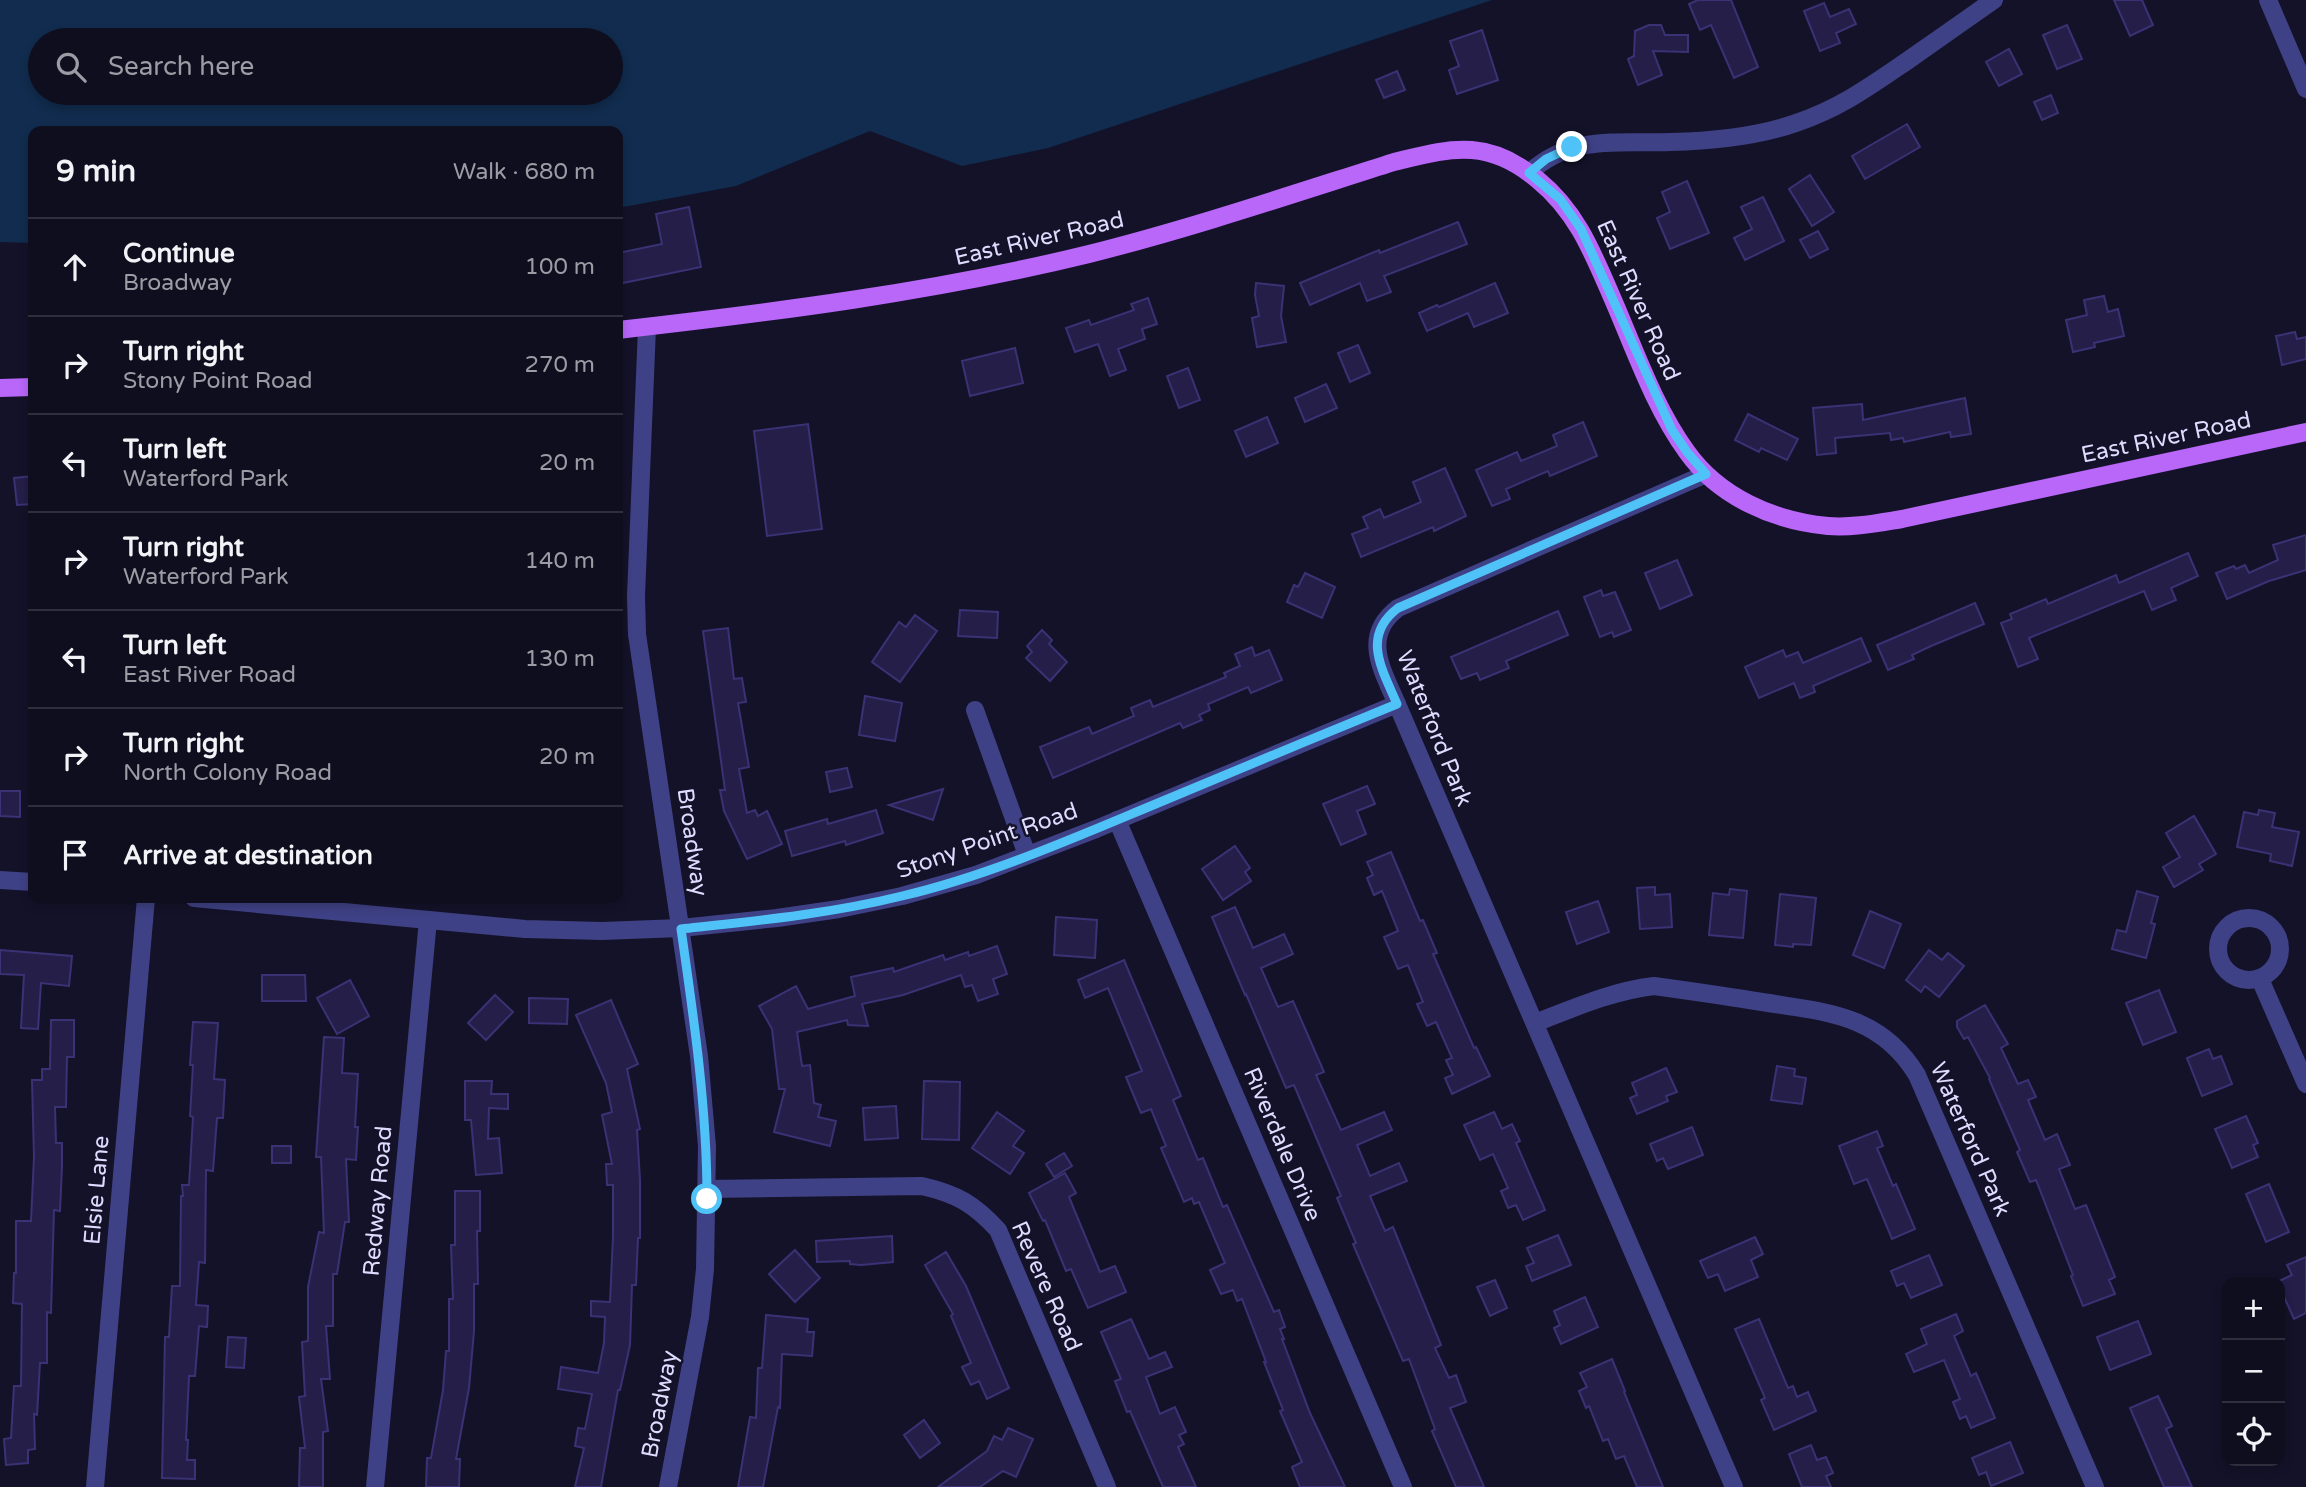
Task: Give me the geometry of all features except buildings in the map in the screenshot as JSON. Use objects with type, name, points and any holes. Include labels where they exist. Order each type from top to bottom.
[{"type":"main road","name":"East River Road","points":[[623,329],[755,315],[904,292],[1087,254],[1219,218],[1425,154],[1453,150],[1491,153],[1510,160],[1560,199],[1581,229],[1672,430],[1687,452],[1706,474],[1745,502],[1788,519],[1830,526],[1857,525],[1938,512],[2306,432]]},
{"type":"main road","points":[[0,388],[28,387]]},
{"type":"street","points":[[1529,173],[1546,159],[1572,147],[1712,140],[1755,134],[1800,122],[1865,91],[1994,0]]},
{"type":"street","points":[[2268,0],[2306,89]]},
{"type":"street","name":"Broadway","points":[[647,327],[636,596],[637,634],[699,1056],[707,1146],[705,1269],[700,1317],[668,1487]]},
{"type":"street","name":"Waterford Park","points":[[1706,474],[1398,608],[1389,615],[1379,632],[1377,654],[1734,1487]]},
{"type":"street","name":"Stony Point Road","points":[[247,903],[525,929],[681,929],[777,918],[902,896],[976,875],[1117,820],[1397,704]]},
{"type":"street","points":[[975,710],[1027,855]]},
{"type":"street","name":"Riverdale Drive","points":[[1117,820],[1404,1487]]},
{"type":"street","points":[[0,880],[28,882]]},
{"type":"street","name":"Elsie Lane","points":[[94,1487],[146,903]]},
{"type":"street","name":"Redway Road","points":[[375,1487],[428,920]]},
{"type":"street","points":[[2260,979],[2306,1084]]},
{"type":"street","name":"Waterford Park","points":[[1535,1023],[1605,996],[1654,986],[1842,1015],[1877,1032],[1894,1045],[1907,1058],[1917,1075],[2095,1487]]},
{"type":"street","name":"Revere Road","points":[[707,1189],[922,1186],[946,1191],[965,1200],[998,1230],[1106,1487]]},
{"type":"water","points":[[0,0],[1492,0],[1048,148],[962,166],[870,131],[736,186],[623,207],[623,126],[28,126],[28,243],[0,242]]},
{"type":"route","points":[[707,1199],[707,1146],[699,1056],[681,929],[839,909],[902,896],[976,875],[1096,829],[1397,704],[1377,654],[1377,644],[1384,623],[1398,608],[1706,474],[1672,430],[1581,229],[1560,199],[1529,173],[1546,159],[1572,147]]}]
